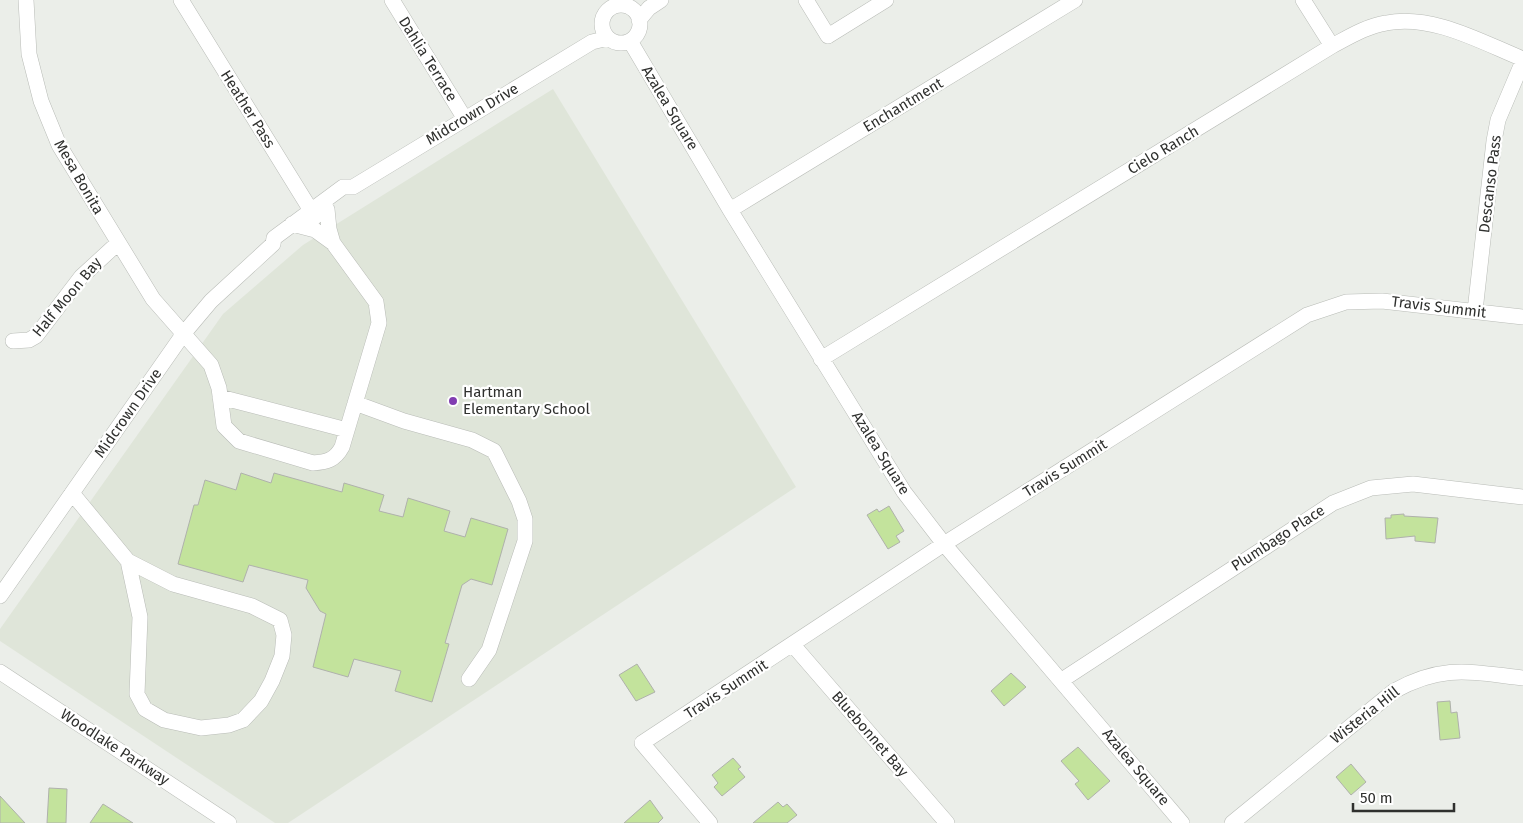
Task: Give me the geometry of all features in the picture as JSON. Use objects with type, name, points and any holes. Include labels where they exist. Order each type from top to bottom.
[{"type":"street","name":"Mesa Bonita","points":[[26,0],[29,54],[46,117],[73,170],[153,299],[211,365],[220,397],[224,426],[239,441],[313,463],[325,462],[336,457],[347,430]]},
{"type":"street","name":"Heather Pass","points":[[181,0],[310,217]]},
{"type":"street","name":"Dahlia Terrace","points":[[392,0],[465,119]]},
{"type":"street","points":[[806,0],[828,36],[886,0]]},
{"type":"street","name":"Enchantment","points":[[730,210],[1075,0]]},
{"type":"street","points":[[1302,0],[1332,46]]},
{"type":"street","points":[[636,15],[655,4]]},
{"type":"street","points":[[608,5],[621,5],[636,15],[639,26],[631,41],[619,43],[605,33],[608,5]]},
{"type":"street","name":"Cielo Ranch","points":[[821,359],[1332,46],[1368,28],[1386,23],[1411,22],[1452,30],[1523,60]]},
{"type":"street","name":"Midcrown Drive","points":[[0,596],[184,333],[211,301],[273,244],[274,238],[310,217],[343,187],[353,187],[605,33]]},
{"type":"street","name":"Azalea Square","points":[[631,41],[730,210],[904,492],[944,544],[1062,680],[1182,823]]},
{"type":"street","name":"Descanso Pass","points":[[1475,311],[1498,120],[1523,60]]},
{"type":"street","points":[[310,217],[329,229],[333,243]]},
{"type":"street","points":[[220,397],[347,430],[379,323],[376,302],[333,243],[310,217]]},
{"type":"street","name":"Half Moon Bay","points":[[13,342],[30,340],[36,336],[81,277],[118,242]]},
{"type":"street","name":"Travis Summit","points":[[710,823],[642,743],[944,544],[1307,315],[1346,302],[1382,300],[1523,317]]},
{"type":"street","points":[[355,404],[404,421],[472,440],[494,451],[519,501],[524,519],[525,541],[489,650],[468,679]]},
{"type":"street","name":"Plumbago Place","points":[[1062,680],[1333,503],[1371,488],[1413,484],[1523,497]]},
{"type":"street","points":[[72,493],[128,561],[173,584],[252,606],[280,620],[284,635],[282,656],[262,701],[242,720],[201,728],[164,720],[145,709],[137,694],[140,618],[128,561]]},
{"type":"street","name":"Bluebonnet Bay","points":[[793,645],[947,823]]},
{"type":"street","name":"Wisteria Hill","points":[[1232,823],[1394,691],[1414,680],[1437,673],[1465,671],[1523,678]]},
{"type":"street","name":"Woodlake Parkway","points":[[0,672],[229,823]]},
{"type":"shaded area","name":"Hartman Elementary School","points":[[553,89],[796,487],[288,823],[275,823],[0,641],[0,629],[223,314],[303,245]]},
{"type":"building","points":[[241,473],[271,483],[274,473],[342,492],[344,483],[384,495],[379,511],[403,517],[408,498],[450,511],[444,531],[465,537],[471,518],[508,529],[492,585],[471,579],[462,585],[445,643],[449,644],[432,702],[395,691],[401,671],[354,659],[348,677],[313,667],[326,614],[320,611],[306,588],[308,580],[249,565],[243,582],[178,564],[194,505],[198,505],[205,480],[236,490]]},
{"type":"building","points":[[889,506],[904,531],[896,536],[900,542],[888,549],[867,515],[877,509],[879,512]]},
{"type":"building","points":[[1404,514],[1404,516],[1438,518],[1435,543],[1415,541],[1415,536],[1386,539],[1385,518],[1391,518],[1391,515]]},
{"type":"building","points":[[637,664],[655,692],[636,701],[619,675]]},
{"type":"building","points":[[1011,673],[1026,687],[1004,706],[991,691]]},
{"type":"building","points":[[1450,701],[1451,713],[1457,712],[1460,738],[1440,740],[1437,702]]},
{"type":"building","points":[[1078,747],[1110,781],[1088,800],[1075,784],[1079,781],[1061,761]]},
{"type":"building","points":[[733,758],[741,767],[738,769],[745,777],[722,796],[714,787],[718,783],[712,775]]},
{"type":"building","points":[[1351,764],[1366,782],[1351,795],[1336,777]]},
{"type":"building","points":[[49,788],[67,789],[66,823],[47,823]]},
{"type":"building","points":[[0,796],[25,823],[0,823]]},
{"type":"building","points":[[650,800],[663,818],[658,823],[624,823]]},
{"type":"building","points":[[778,802],[783,807],[787,804],[797,815],[787,823],[753,823]]},
{"type":"building","points":[[103,804],[133,823],[90,823]]},
{"type":"place","name":"Hartman Elementary School","points":[[453,401]]}]
